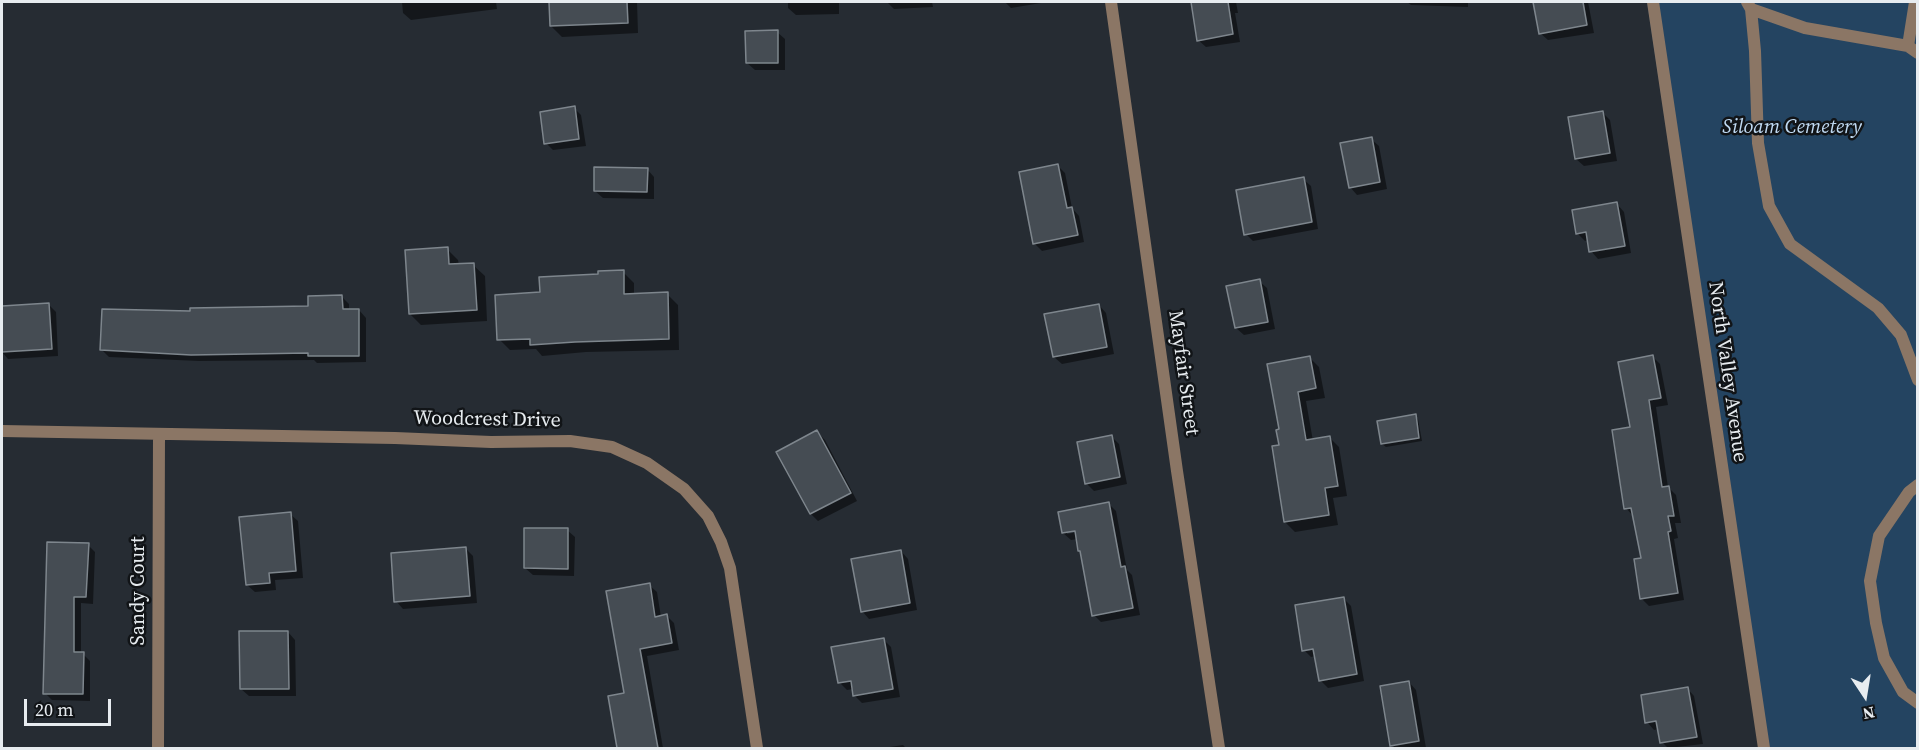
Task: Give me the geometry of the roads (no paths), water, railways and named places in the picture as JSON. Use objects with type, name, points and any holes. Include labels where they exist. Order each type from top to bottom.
[{"type":"street","name":"Mayfair Street","points":[[1111,2],[1177,471],[1219,748]]},
{"type":"street","name":"North Valley Avenue","points":[[1653,2],[1764,748]]},
{"type":"street","points":[[1915,2],[1913,49],[1805,28],[1749,5],[1755,51],[1758,142],[1769,206],[1790,244],[1878,308],[1901,334],[1917,380]]},
{"type":"street","name":"Woodcrest Drive","points":[[2,431],[395,438],[491,442],[570,441],[612,447],[647,463],[684,489],[708,516],[721,542],[730,568],[757,748]]},
{"type":"street","name":"Sandy Court","points":[[158,748],[159,434]]},
{"type":"street","points":[[1917,485],[1909,492],[1879,536],[1870,581],[1884,658],[1903,693],[1917,703]]},
{"type":"park label","name":"Siloam Cemetery","points":[[1792,128]]}]
